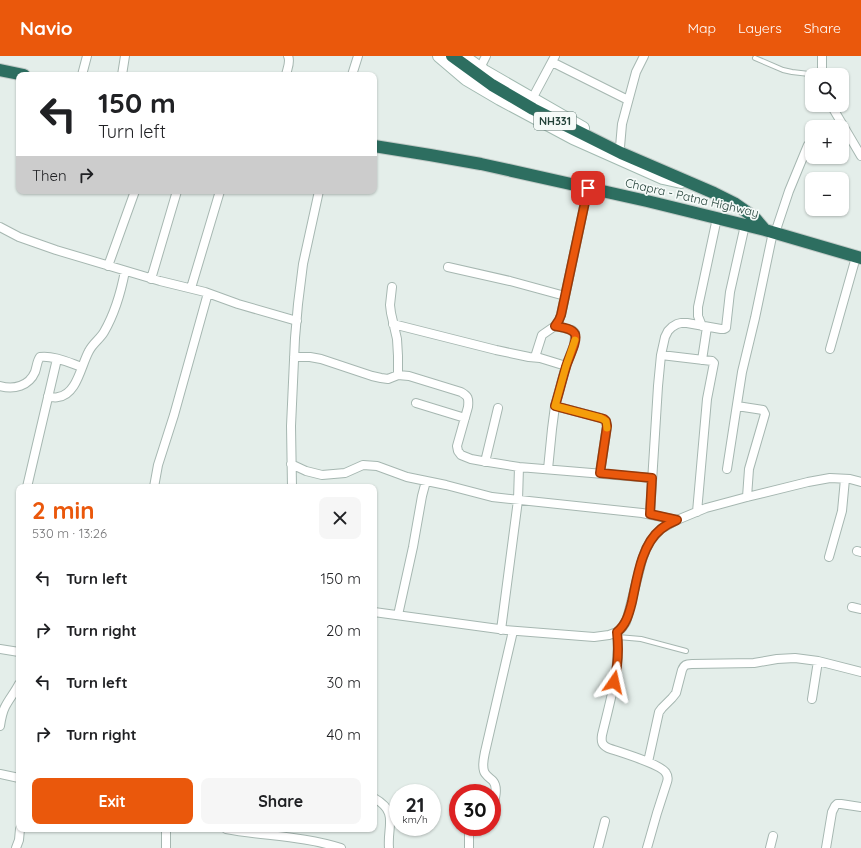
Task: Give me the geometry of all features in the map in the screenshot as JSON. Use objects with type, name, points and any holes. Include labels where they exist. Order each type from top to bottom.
[{"type":"highway","name":"NH331","points":[[452,56],[492,85],[533,109],[620,154],[698,186],[734,203],[771,231]]},
{"type":"highway","points":[[0,70],[16,73]]},
{"type":"highway","name":"Chapra - Patna Highway","points":[[377,146],[481,164],[588,188],[771,231],[859,257]]},
{"type":"street","points":[[83,72],[87,56]]},
{"type":"street","points":[[122,72],[125,56]]},
{"type":"street","points":[[287,72],[289,61],[288,56]]},
{"type":"street","points":[[353,72],[358,56]]},
{"type":"street","points":[[439,56],[466,79],[573,138],[663,178],[698,186]]},
{"type":"street","points":[[463,56],[480,68],[592,133],[698,186]]},
{"type":"street","points":[[480,68],[486,56]]},
{"type":"street","points":[[620,147],[622,124],[628,100],[636,72],[644,56]]},
{"type":"street","points":[[822,56],[822,68]]},
{"type":"street","points":[[532,99],[553,59],[628,100]]},
{"type":"street","points":[[835,112],[861,156]]},
{"type":"street","points":[[727,469],[742,372],[755,318],[771,231],[805,152]]},
{"type":"street","points":[[535,358],[542,335],[555,326],[561,315],[588,188]]},
{"type":"street","points":[[108,266],[134,194]]},
{"type":"street","points":[[151,279],[176,194]]},
{"type":"street","points":[[191,288],[219,194]]},
{"type":"street","points":[[292,484],[291,426],[297,321],[303,264],[318,194]]},
{"type":"street","points":[[702,360],[704,326],[698,316],[698,307],[717,218]]},
{"type":"street","points":[[650,514],[658,386],[661,355],[665,337],[672,327],[681,323],[721,329],[726,328],[730,292],[745,225]]},
{"type":"street","points":[[0,228],[42,246],[151,279],[191,288],[238,304],[297,321]]},
{"type":"street","points":[[830,349],[859,257]]},
{"type":"street","points":[[448,267],[510,281],[565,296]]},
{"type":"street","points":[[48,396],[63,396],[78,379],[89,351],[93,344],[101,337],[108,324],[118,300],[125,271]]},
{"type":"street","points":[[392,287],[390,304],[393,324],[398,339],[398,375]]},
{"type":"street","points":[[155,484],[158,465],[208,293]]},
{"type":"street","points":[[393,324],[496,350],[540,358],[566,366]]},
{"type":"street","points":[[548,469],[555,406],[566,366],[574,345],[575,337],[572,330],[555,326]]},
{"type":"street","points":[[661,355],[713,361],[714,364],[707,400],[697,512]]},
{"type":"street","points":[[0,386],[13,388],[26,384],[32,377],[38,360],[40,357],[44,356],[82,366]]},
{"type":"street","points":[[294,357],[321,359],[381,378],[388,379],[398,375],[409,376],[460,392],[467,396],[469,400],[468,407],[457,446],[461,455],[465,457],[484,462],[520,467],[652,478]]},
{"type":"street","points":[[28,484],[57,359]]},
{"type":"street","points":[[416,403],[465,418]]},
{"type":"street","points":[[555,406],[601,418],[606,421],[607,426],[600,473]]},
{"type":"street","points":[[737,406],[763,410],[765,414],[748,473],[747,497]]},
{"type":"street","points":[[484,462],[498,408]]},
{"type":"street","points":[[291,464],[306,471],[322,475],[345,473],[363,465],[377,466],[407,477],[492,497],[650,514],[677,520]]},
{"type":"street","points":[[501,630],[518,500],[520,467]]},
{"type":"street","points":[[647,848],[652,827],[668,778],[666,772],[648,762],[608,748],[601,742],[617,669],[617,635],[622,628],[629,611],[642,560],[651,540],[661,529],[677,520],[706,508],[808,482],[830,478],[850,479],[861,482]]},
{"type":"street","points":[[829,557],[842,512],[845,479]]},
{"type":"street","points":[[398,615],[426,481]]},
{"type":"street","points":[[852,607],[861,609]]},
{"type":"street","points":[[377,612],[501,630],[594,636],[617,635]]},
{"type":"street","points":[[495,784],[484,772],[483,764],[513,631]]},
{"type":"street","points":[[0,649],[16,652]]},
{"type":"street","points":[[648,762],[660,710],[676,693],[683,667],[686,665],[754,663],[786,658],[818,661],[861,672]]},
{"type":"street","points":[[812,699],[818,661]]},
{"type":"street","points":[[0,726],[4,707],[16,691]]},
{"type":"street","points":[[0,774],[16,777]]},
{"type":"street","points":[[377,800],[385,805],[390,814],[388,841],[389,848]]},
{"type":"street","points":[[826,848],[832,812],[835,806],[837,804],[841,804],[861,807]]},
{"type":"street","points":[[598,848],[605,821]]},
{"type":"street","points":[[16,848],[20,832]]},
{"type":"street","points":[[166,832],[166,848]]},
{"type":"street","points":[[244,832],[312,840],[341,848]]},
{"type":"street","points":[[296,832],[296,838]]},
{"type":"street","points":[[469,848],[470,836]]},
{"type":"street","points":[[770,848],[773,836]]},
{"type":"lane","points":[[755,58],[783,70],[805,74]]},
{"type":"lane","points":[[617,635],[641,639],[686,651]]},
{"type":"slow traffic","points":[[575,340],[555,406],[604,419],[607,423],[607,428]]},
{"type":"route","points":[[588,188],[561,315],[555,326],[572,330],[575,337],[574,345],[566,366],[555,406],[604,419],[607,426],[600,473],[652,478],[650,514],[677,520],[661,529],[651,540],[646,549],[626,622],[617,632],[618,655],[614,682]]}]
